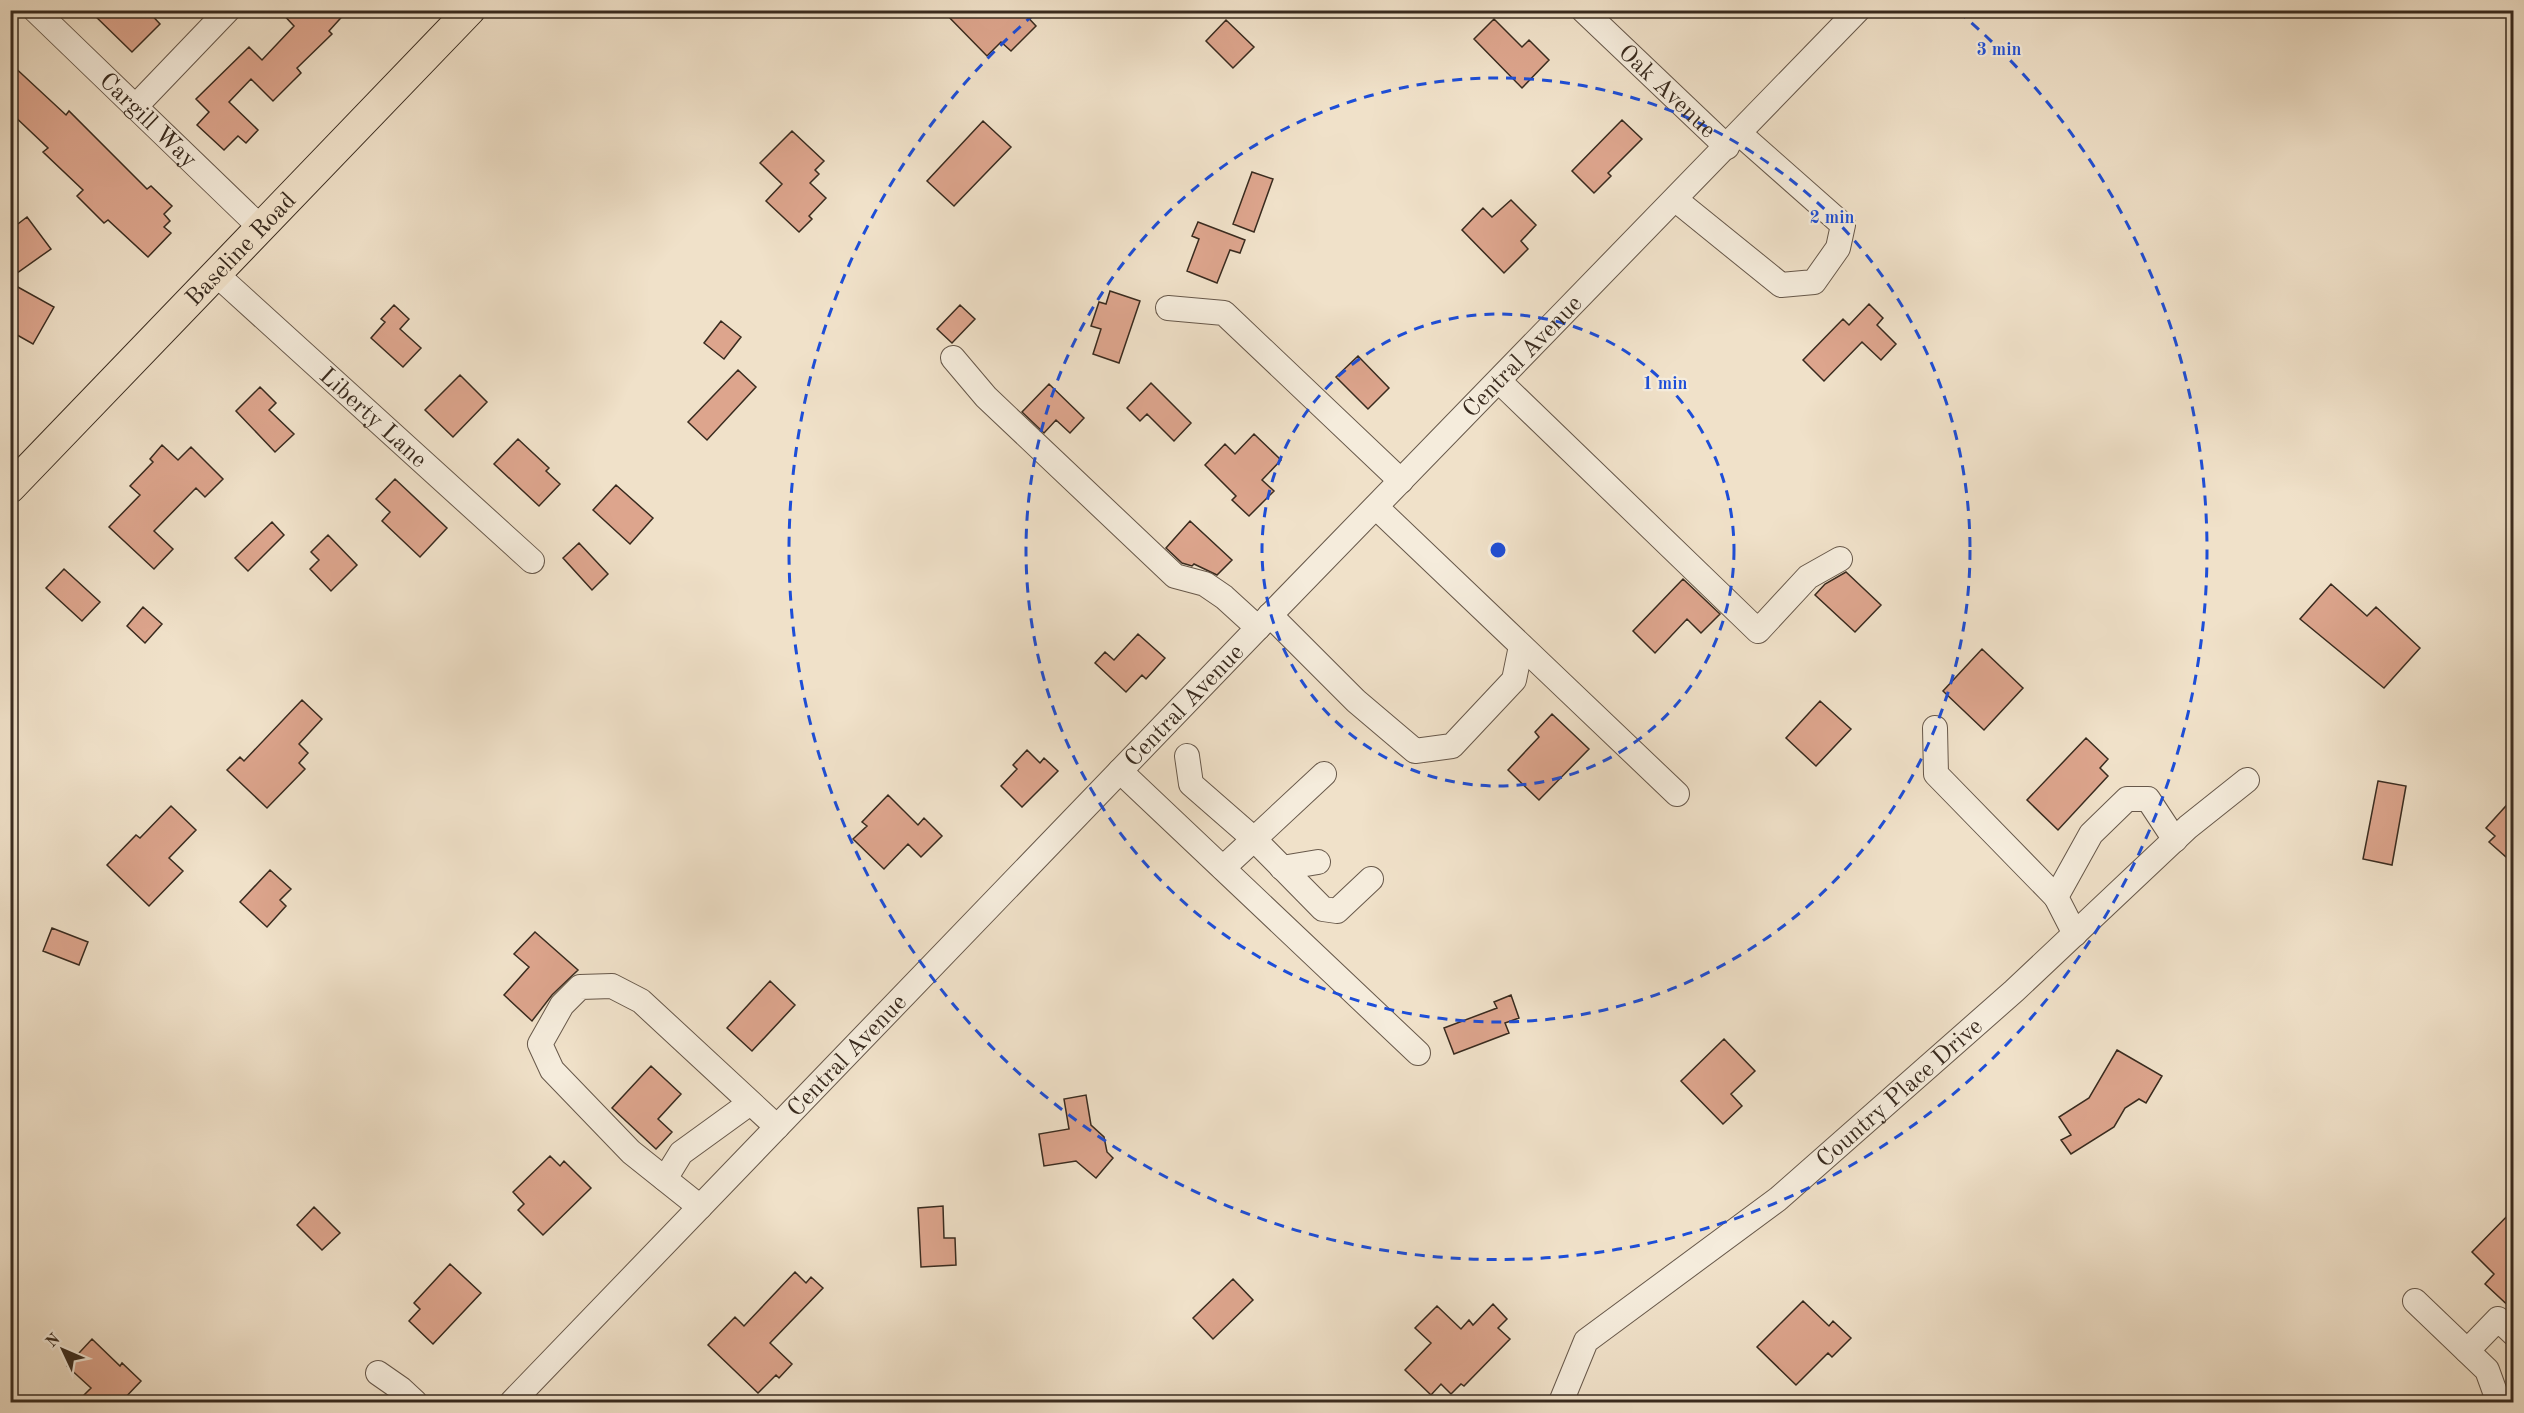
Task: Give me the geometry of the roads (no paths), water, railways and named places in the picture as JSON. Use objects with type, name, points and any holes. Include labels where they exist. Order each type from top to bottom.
[{"type":"main road","name":"Baseline Road","points":[[10,488],[470,10]]},
{"type":"street","name":"Cargill Way","points":[[35,10],[261,228]]},
{"type":"street","points":[[135,107],[228,10]]},
{"type":"street","name":"Oak Avenue","points":[[1583,10],[1733,141],[1843,225],[1838,248],[1814,282],[1781,285],[1676,200]]},
{"type":"street","name":"Central Avenue","points":[[512,1402],[1858,10]]},
{"type":"street","name":"Liberty Lane","points":[[216,274],[532,561]]},
{"type":"street","points":[[1168,308],[1224,313],[1401,482]]},
{"type":"street","points":[[953,358],[986,397],[1175,576],[1205,584],[1264,622],[1415,751],[1452,746],[1514,680],[1521,646]]},
{"type":"street","points":[[1499,381],[1758,631],[1808,577],[1840,559]]},
{"type":"street","points":[[1376,507],[1677,794]]},
{"type":"street","points":[[1935,728],[1936,774],[2056,897],[2075,933]]},
{"type":"street","points":[[1187,756],[1191,784],[1254,839],[1323,909],[1336,911],[1371,879]]},
{"type":"street","points":[[1120,771],[1418,1053]]},
{"type":"street","points":[[1223,868],[1324,774]]},
{"type":"street","name":"Country Place Drive","points":[[1561,1402],[1586,1341],[1778,1199],[2014,991],[2175,840],[2247,780]]},
{"type":"street","points":[[2056,897],[2091,834],[2127,798],[2148,799],[2175,840]]},
{"type":"street","points":[[1282,868],[1318,862]]},
{"type":"street","points":[[700,1207],[631,1152],[552,1070],[540,1044],[562,1005],[580,987],[612,986],[641,1001],[777,1127]]},
{"type":"street","points":[[665,1179],[681,1153],[750,1103]]},
{"type":"street","points":[[2415,1301],[2487,1370],[2496,1399]]},
{"type":"street","points":[[2467,1351],[2498,1319],[2514,1334]]},
{"type":"street","points":[[378,1373],[415,1402]]}]
